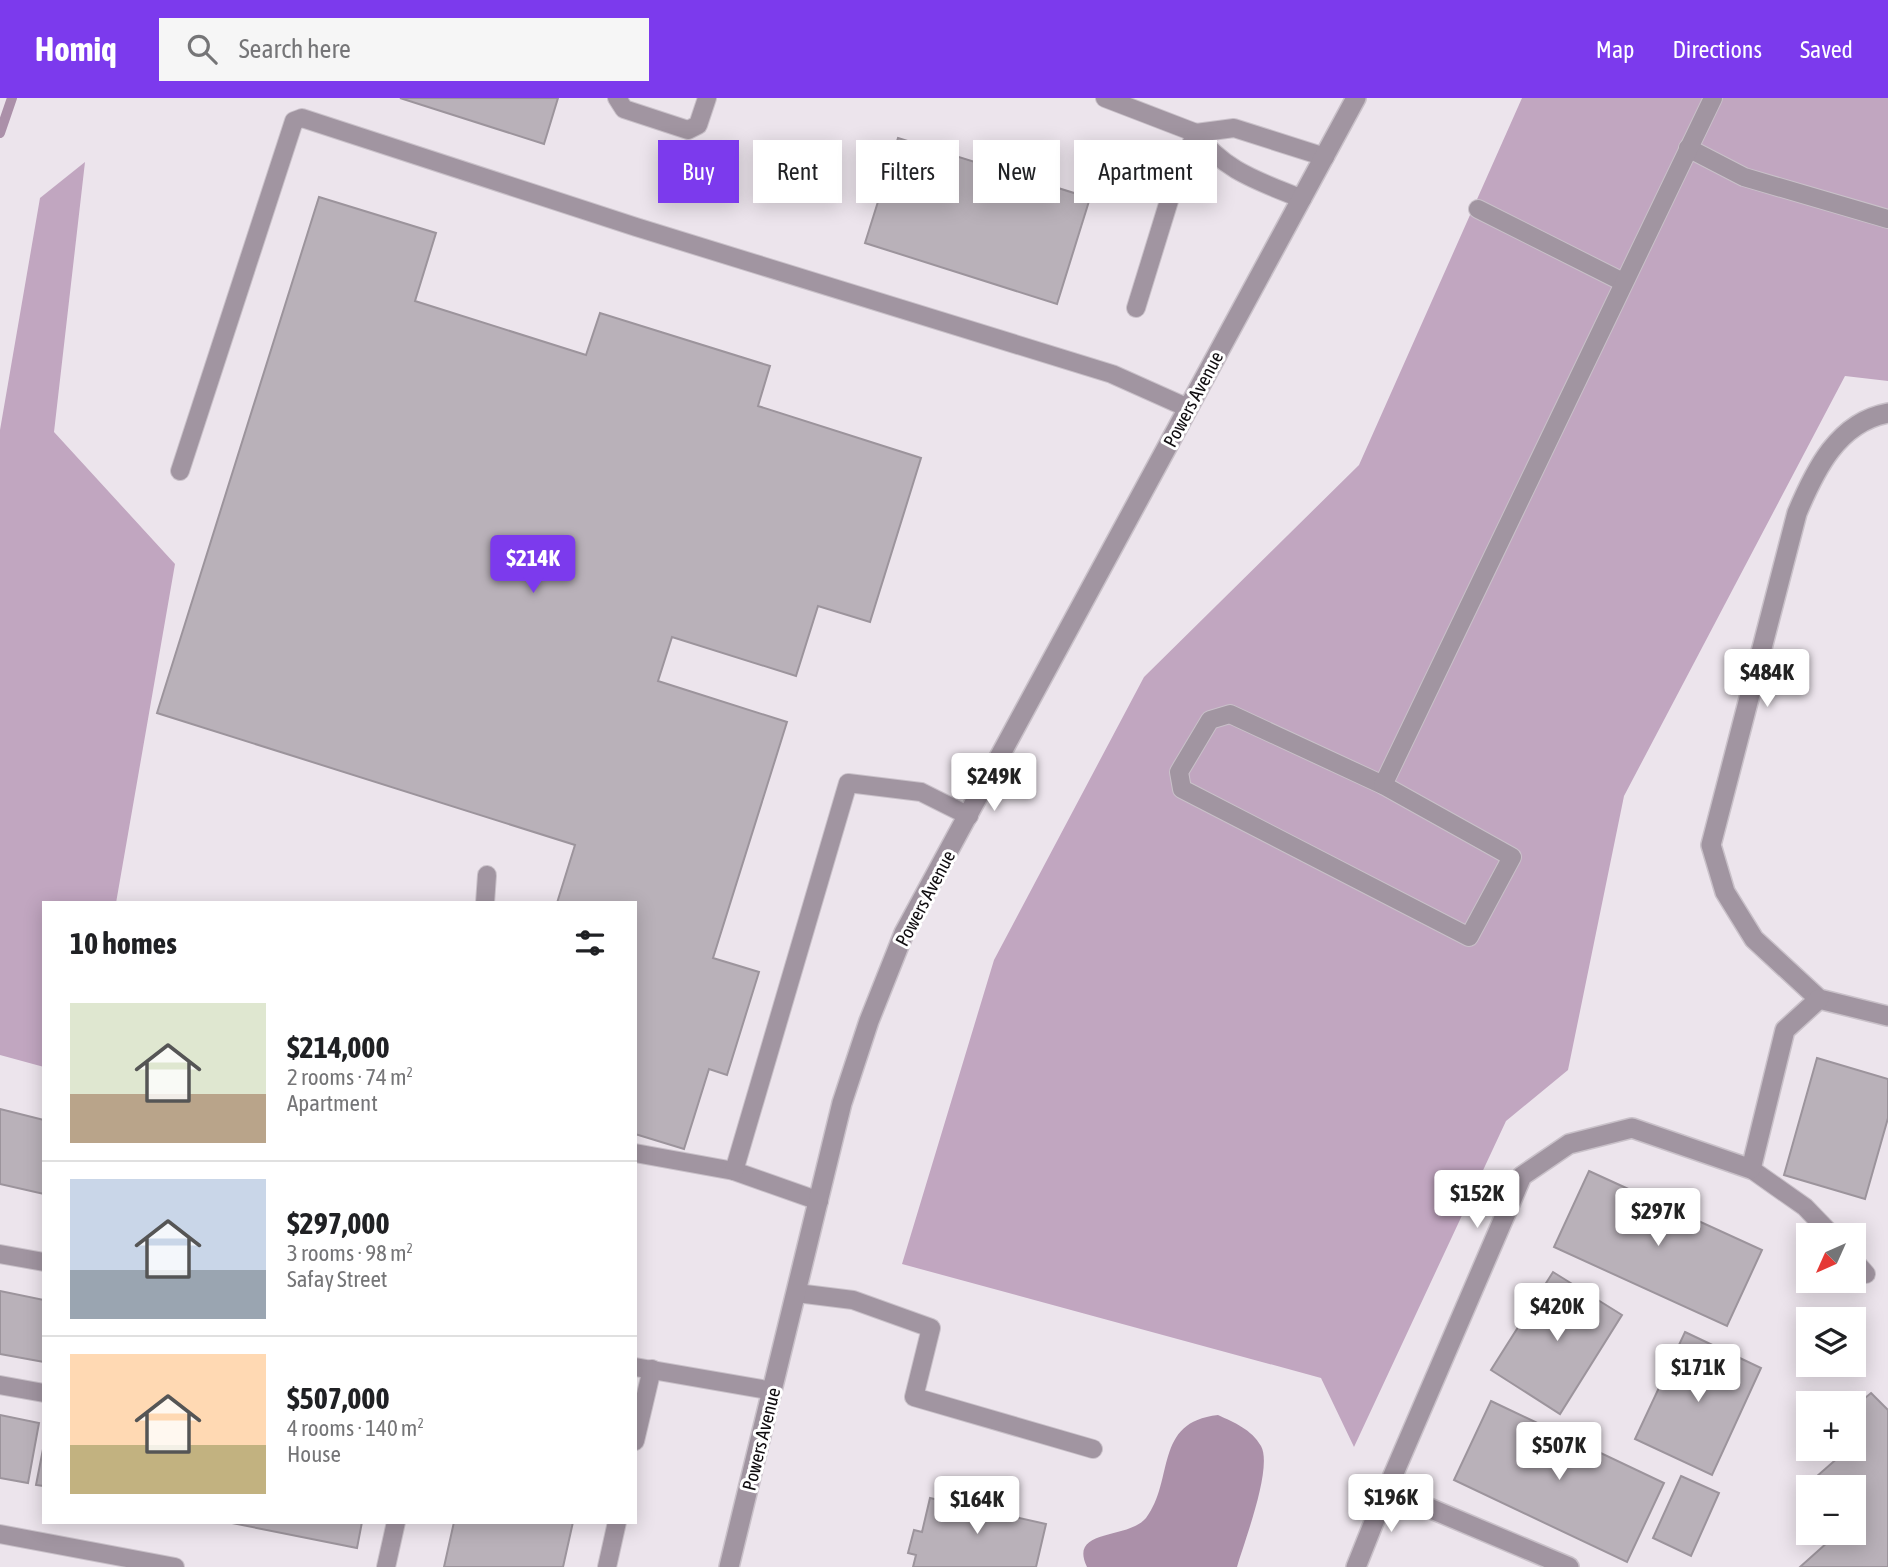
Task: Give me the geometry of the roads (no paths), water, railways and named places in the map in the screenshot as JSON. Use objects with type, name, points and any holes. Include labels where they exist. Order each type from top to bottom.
[{"type":"street","name":"Powers Avenue","points":[[729,1567],[842,1103],[874,1009],[904,933],[1356,98]]},
{"type":"street","points":[[1888,413],[1870,416],[1837,442],[1816,469],[1797,513],[1711,845],[1725,892],[1754,939],[1819,999],[1888,1016]]},
{"type":"street","points":[[1356,1567],[1522,1176],[1569,1143],[1632,1128],[1751,1169],[1785,1030],[1819,999]]},
{"type":"street","points":[[1388,1487],[1422,1505],[1569,1567]]},
{"type":"lane","points":[[617,98],[624,109],[688,130],[698,125],[707,98]]},
{"type":"lane","points":[[1105,98],[1196,133],[1234,128],[1325,157]]},
{"type":"lane","points":[[1382,785],[1713,98]]},
{"type":"lane","points":[[180,471],[294,121],[302,118],[636,227],[1112,374],[1188,408]]},
{"type":"lane","points":[[1196,133],[1212,154],[1224,164],[1302,199]]},
{"type":"lane","points":[[1136,308],[1176,178],[1196,133]]},
{"type":"lane","points":[[1688,148],[1744,177],[1888,219]]},
{"type":"lane","points":[[1478,209],[1623,282]]},
{"type":"lane","points":[[1230,714],[1382,785],[1512,857],[1469,937],[1182,789],[1179,772],[1210,720],[1230,714]]},
{"type":"lane","points":[[734,1171],[848,783],[921,792],[969,816]]},
{"type":"lane","points":[[485,901],[486,875]]},
{"type":"lane","points":[[637,1153],[734,1171],[819,1200]]},
{"type":"lane","points":[[1751,1169],[1805,1207],[1820,1223]]},
{"type":"lane","points":[[0,1254],[42,1262]]},
{"type":"lane","points":[[797,1293],[853,1300],[931,1328],[914,1397],[1093,1449]]},
{"type":"lane","points":[[637,1423],[643,1368],[773,1391]]},
{"type":"lane","points":[[0,1385],[42,1393]]},
{"type":"lane","points":[[386,1567],[396,1524]]},
{"type":"lane","points":[[607,1567],[617,1524]]},
{"type":"lane","points":[[0,1534],[175,1567]]},
{"type":"waterway","points":[[0,133],[12,98]]}]
